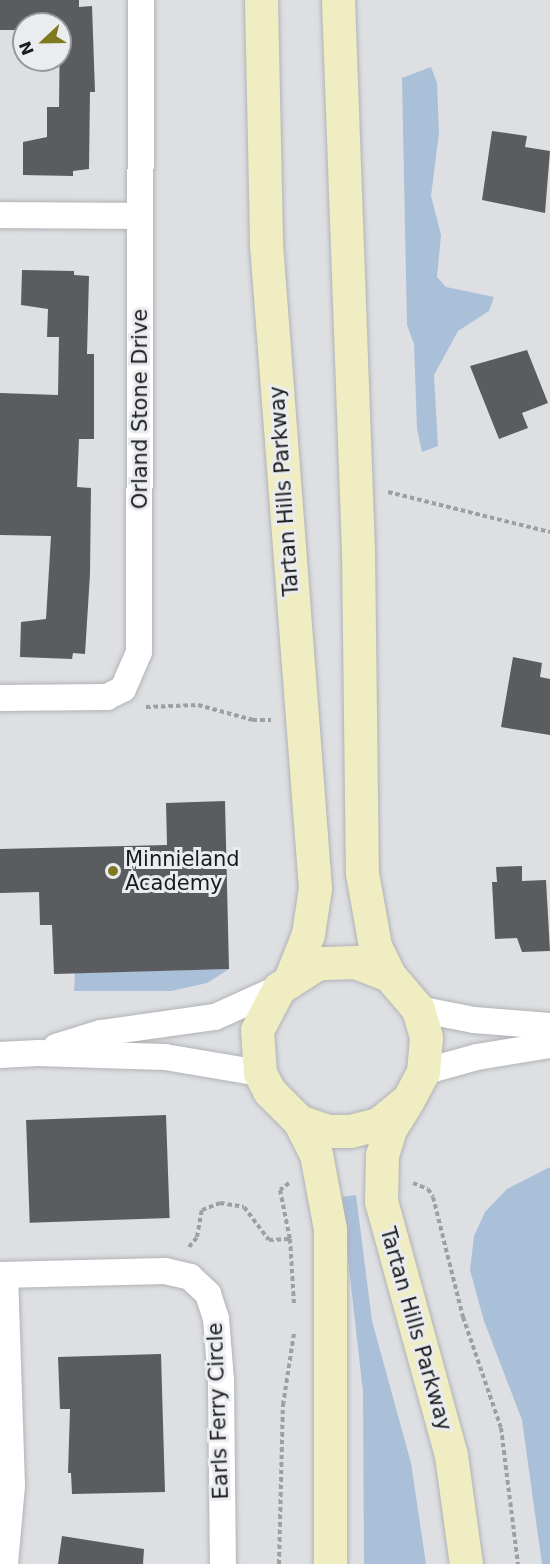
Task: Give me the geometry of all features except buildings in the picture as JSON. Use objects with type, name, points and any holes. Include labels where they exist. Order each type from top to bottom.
[{"type":"street","name":"Orland Stone Drive","points":[[123,689],[139,652],[141,0]]},
{"type":"street","name":"Tartan Hills Parkway","points":[[261,0],[266,244],[315,888],[308,934],[285,982],[257,1030],[260,1073],[283,1109],[299,1121],[328,1131],[350,1131],[378,1124],[408,1100]]},
{"type":"street","name":"Tartan Hills Parkway","points":[[338,0],[355,484],[362,873],[375,946],[389,975],[418,1009],[426,1037],[423,1072],[390,1129],[378,1179],[395,1257],[451,1455],[466,1564]]},
{"type":"street","points":[[0,215],[140,216]]},
{"type":"street","points":[[0,698],[107,697],[123,689]]},
{"type":"street","name":"Tartan Hills Parkway","points":[[285,982],[318,963],[336,960],[372,966],[389,975]]},
{"type":"street","points":[[38,1053],[101,1033],[214,1017],[285,982]]},
{"type":"street","points":[[418,1009],[474,1020],[550,1026]]},
{"type":"street","points":[[423,1072],[477,1057],[550,1045]]},
{"type":"street","points":[[0,1055],[38,1053],[165,1056],[260,1073]]},
{"type":"street","name":"Tartan Hills Parkway","points":[[299,1121],[316,1154],[323,1181],[330,1229],[330,1564]]},
{"type":"street","points":[[4,1564],[12,1485],[3,1275],[179,1273]]},
{"type":"street","name":"Earls Ferry Circle","points":[[179,1273],[190,1277],[208,1294],[216,1318],[223,1564]]},
{"type":"path","points":[[355,484],[550,532]]},
{"type":"path","points":[[123,689],[140,706],[198,705],[253,720],[302,720]]},
{"type":"path","points":[[378,1179],[411,1182],[428,1189],[433,1197],[463,1317],[501,1428],[518,1564]]},
{"type":"path","points":[[294,1307],[290,1239],[280,1190],[291,1182],[323,1181]]},
{"type":"path","points":[[179,1273],[197,1237],[200,1215],[208,1205],[244,1207],[264,1238],[290,1239]]},
{"type":"path","points":[[279,1564],[283,1405],[295,1326]]},
{"type":"shaded area","points":[[431,67],[437,83],[439,133],[431,196],[441,235],[437,277],[446,287],[494,297],[489,311],[458,331],[434,375],[438,446],[422,452],[417,429],[414,344],[407,325],[402,78]]},
{"type":"shaded area","points":[[229,969],[207,983],[171,991],[74,991],[75,973]]},
{"type":"shaded area","points":[[550,1167],[550,1564],[542,1564],[522,1420],[484,1321],[470,1270],[474,1236],[485,1212],[507,1189]]},
{"type":"shaded area","points":[[356,1195],[372,1321],[411,1463],[426,1564],[364,1564],[363,1392],[341,1197]]},
{"type":"place","name":"Minnieland Academy","points":[[113,871]]}]
